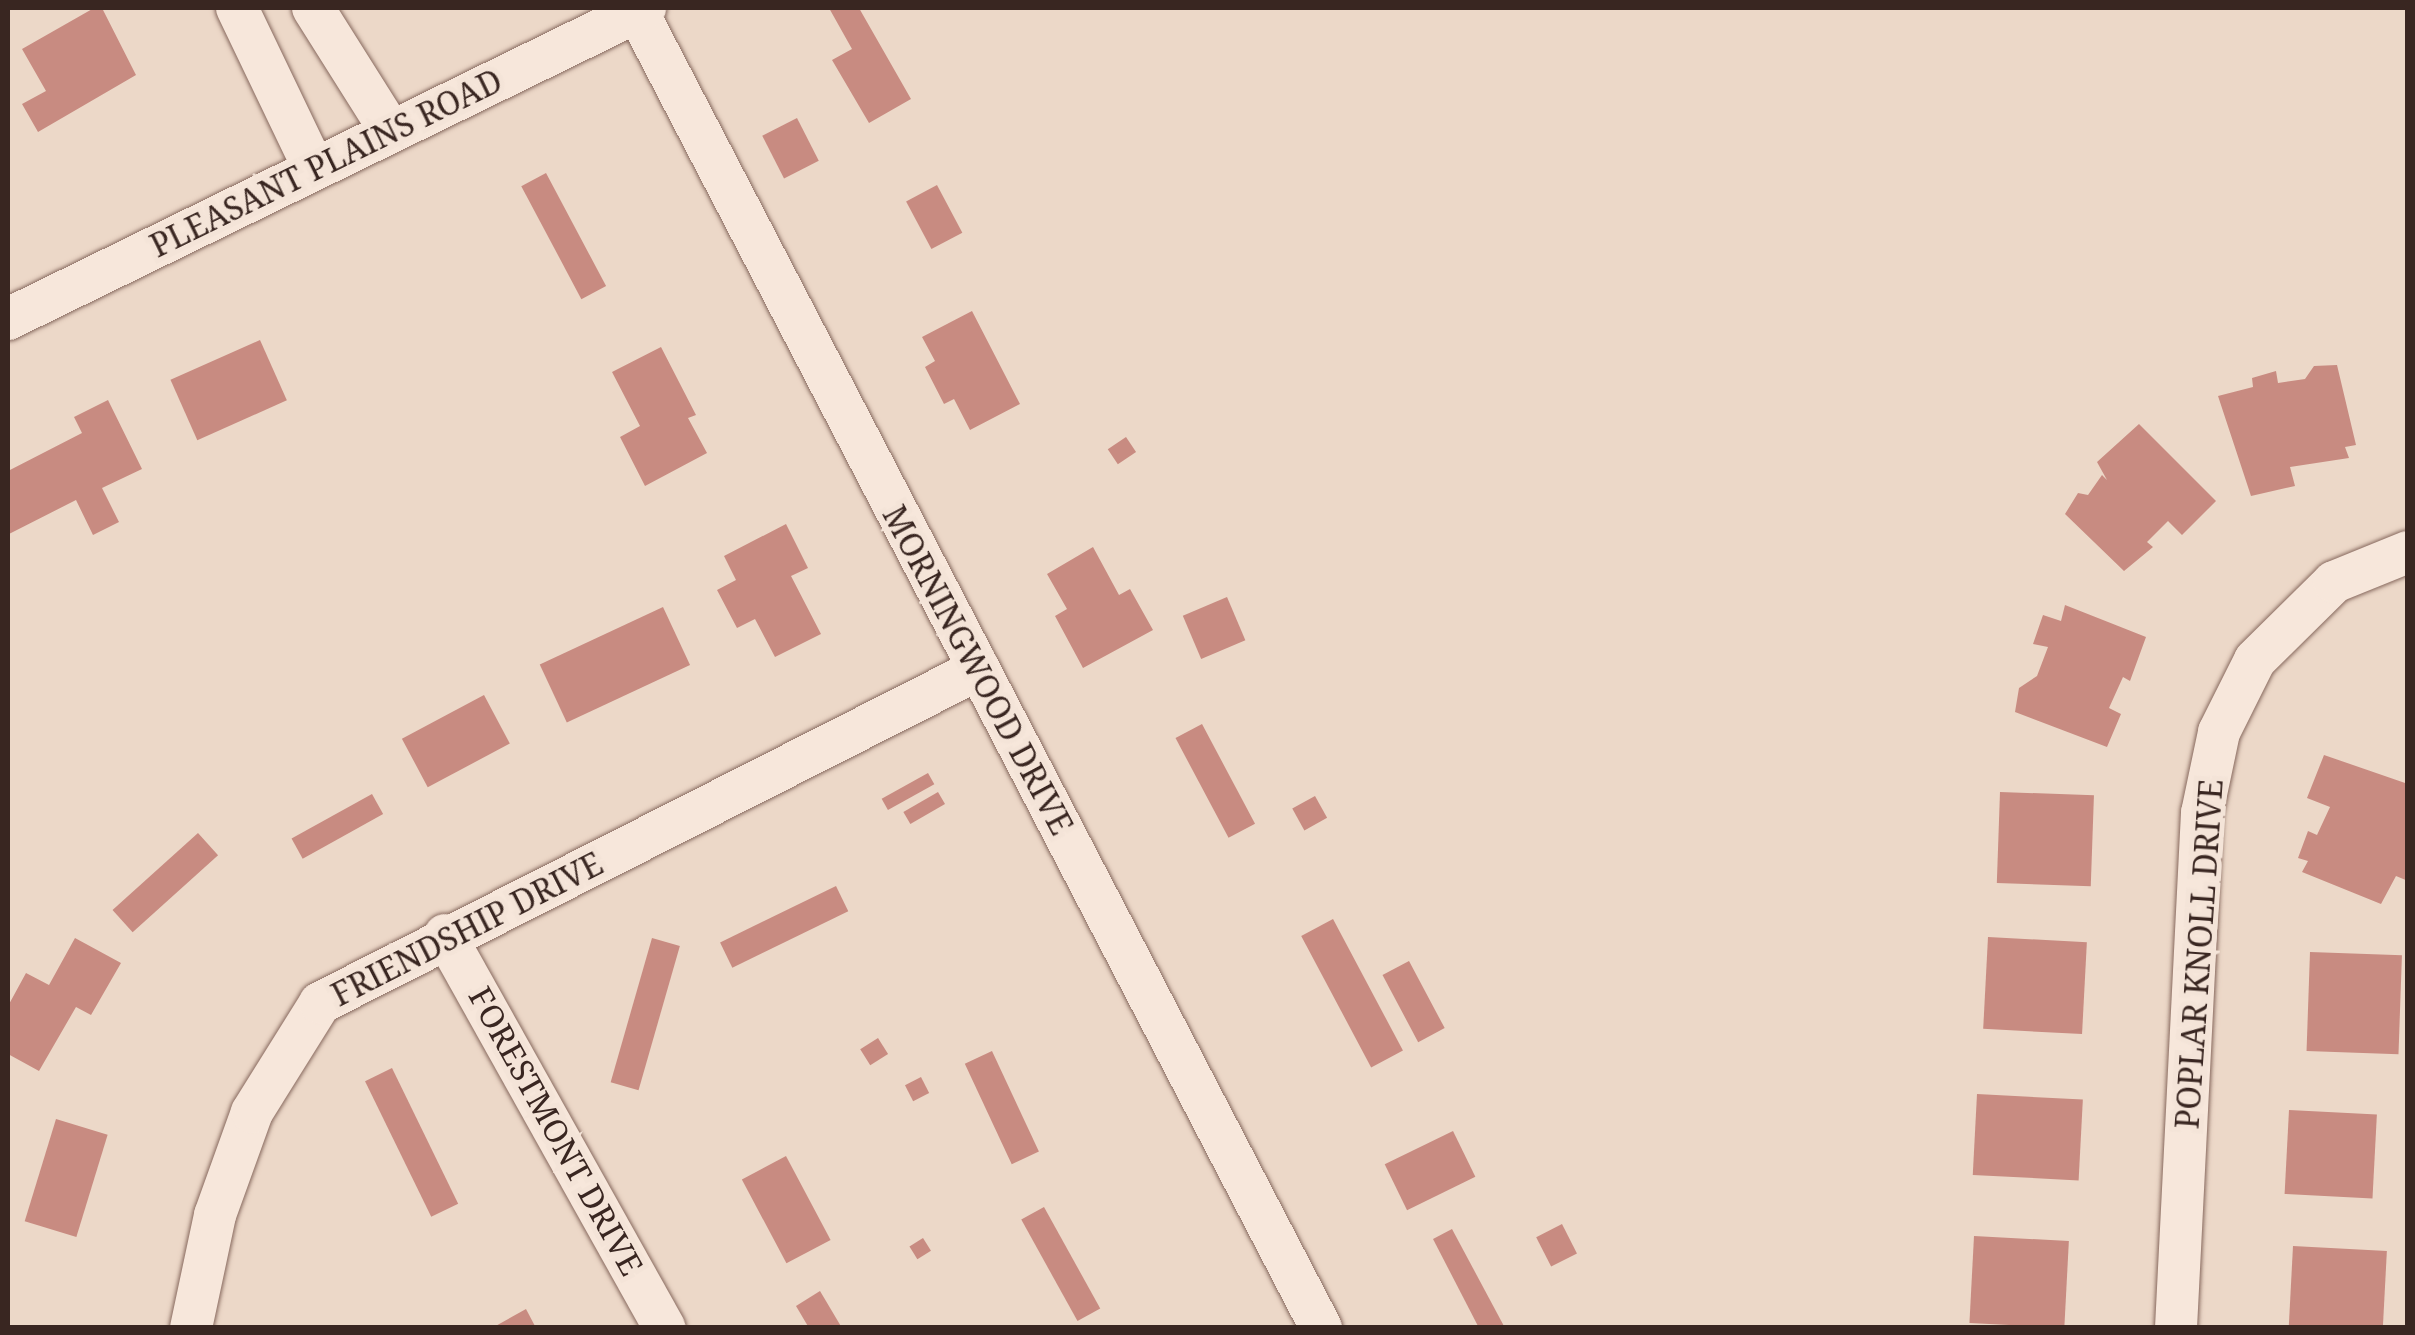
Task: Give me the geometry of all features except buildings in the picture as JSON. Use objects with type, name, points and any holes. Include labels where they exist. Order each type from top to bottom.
[{"type":"street","points":[[237,8],[314,170]]},
{"type":"street","points":[[313,8],[391,132]]},
{"type":"street","name":"PLEASANT PLAINS ROAD","points":[[8,319],[641,9]]},
{"type":"street","name":"MORNINGWOOD DRIVE","points":[[641,9],[1320,1328]]},
{"type":"street","name":"POPLAR KNOLL DRIVE","points":[[2176,1328],[2202,813],[2219,732],[2256,660],[2334,582],[2408,552]]},
{"type":"street","name":"FRIENDSHIP DRIVE","points":[[190,1328],[216,1215],[252,1112],[320,1003],[445,935],[714,805],[979,670]]},
{"type":"street","name":"FORESTMONT DRIVE","points":[[445,935],[665,1328]]}]
